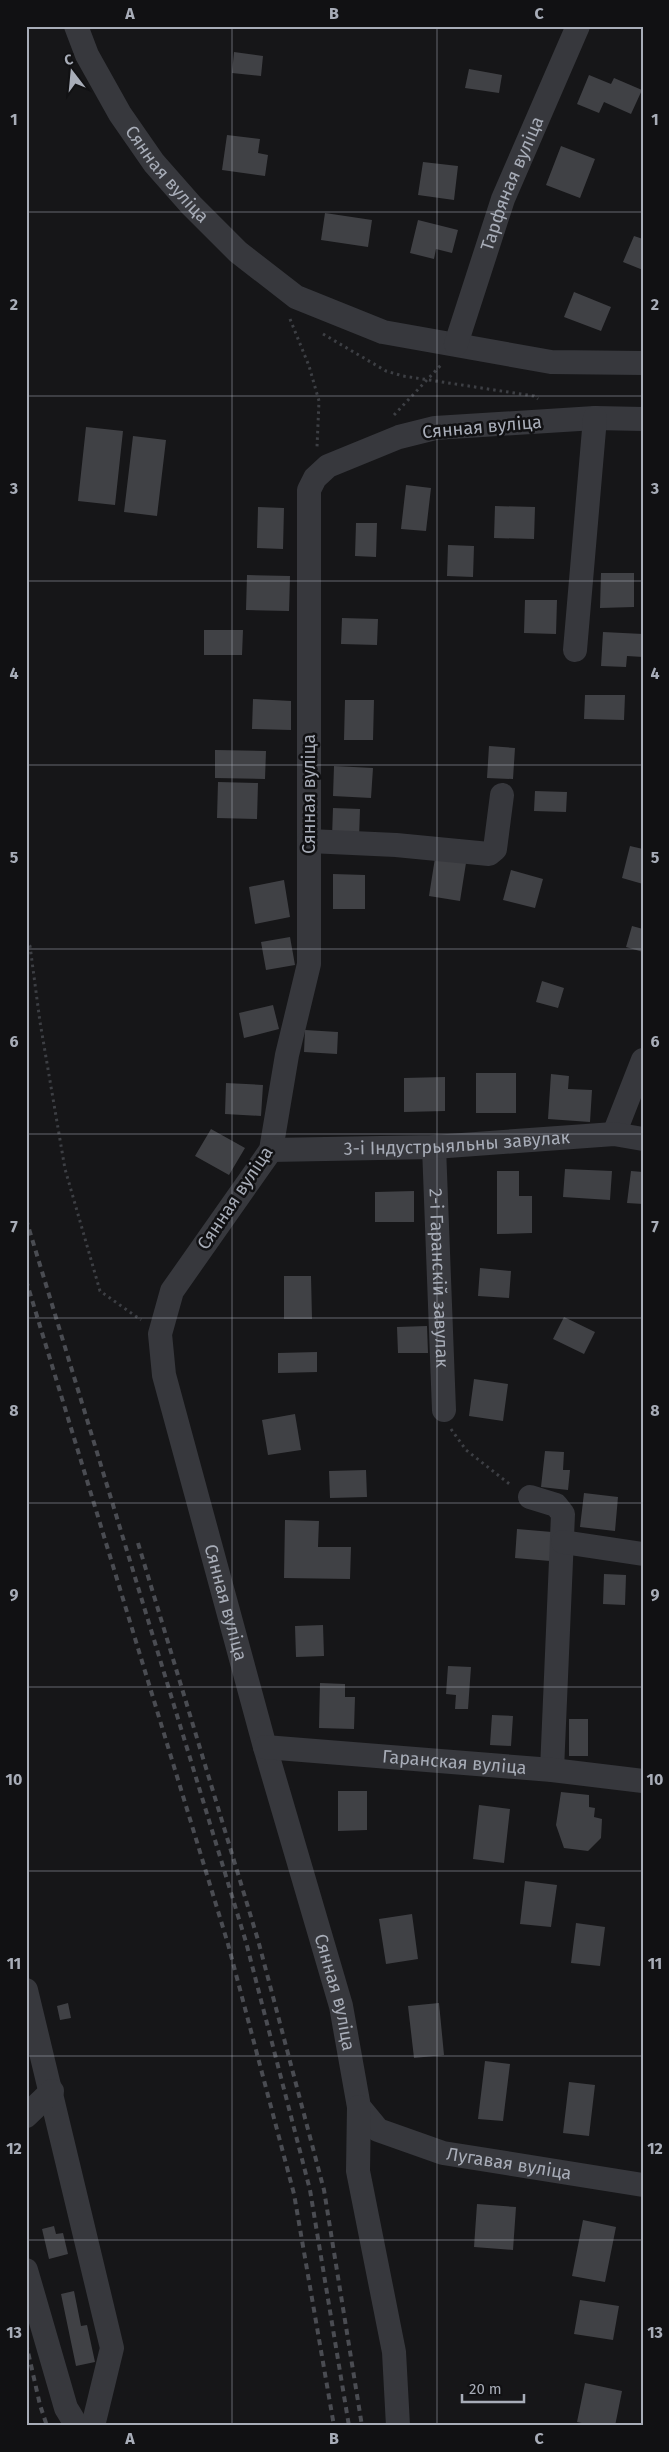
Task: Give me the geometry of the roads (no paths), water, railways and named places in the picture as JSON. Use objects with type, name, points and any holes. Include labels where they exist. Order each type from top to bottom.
[{"type":"street","name":"Сянная вуліца","points":[[76,26],[87,54],[120,114],[154,163],[191,205],[238,252],[296,297],[383,332],[551,362],[643,363]]},
{"type":"street","name":"Тарфяная вуліца","points":[[456,344],[503,200],[578,26]]},
{"type":"street","name":"Сянная вуліца","points":[[378,2130],[359,2106],[342,2006],[265,1747],[164,1375],[160,1334],[172,1291],[271,1150],[287,1055],[309,964],[309,490],[315,478],[328,466],[400,437],[435,428],[595,418],[643,419]]},
{"type":"street","points":[[575,650],[595,418]]},
{"type":"street","points":[[309,841],[396,845],[489,854],[495,848],[502,795]]},
{"type":"street","points":[[614,1134],[643,1060]]},
{"type":"street","name":"3-і Індустрыяльны завулак","points":[[271,1150],[434,1147],[614,1134],[643,1139]]},
{"type":"street","name":"2-і Гаранскій завулак","points":[[434,1147],[444,1410]]},
{"type":"street","points":[[530,1497],[560,1508],[563,1514],[552,1770]]},
{"type":"street","points":[[563,1542],[643,1554]]},
{"type":"street","name":"Гаранская вуліца","points":[[265,1747],[552,1770],[643,1781]]},
{"type":"street","points":[[26,1990],[52,2091],[112,2348],[92,2426]]},
{"type":"street","points":[[26,2116],[52,2091]]},
{"type":"street","points":[[359,2106],[358,2171],[394,2352],[398,2426]]},
{"type":"street","name":"Лугавая вуліца","points":[[378,2130],[443,2153],[643,2185]]},
{"type":"street","points":[[26,2270],[66,2408],[77,2426]]},
{"type":"railway","points":[[26,1219],[246,1942],[310,2190],[349,2426]]},
{"type":"railway","points":[[26,1280],[228,1944],[294,2194],[334,2426]]},
{"type":"railway","points":[[138,1543],[258,1940],[324,2190],[362,2426]]},
{"type":"railway","points":[[26,2343],[40,2405],[47,2426]]}]
